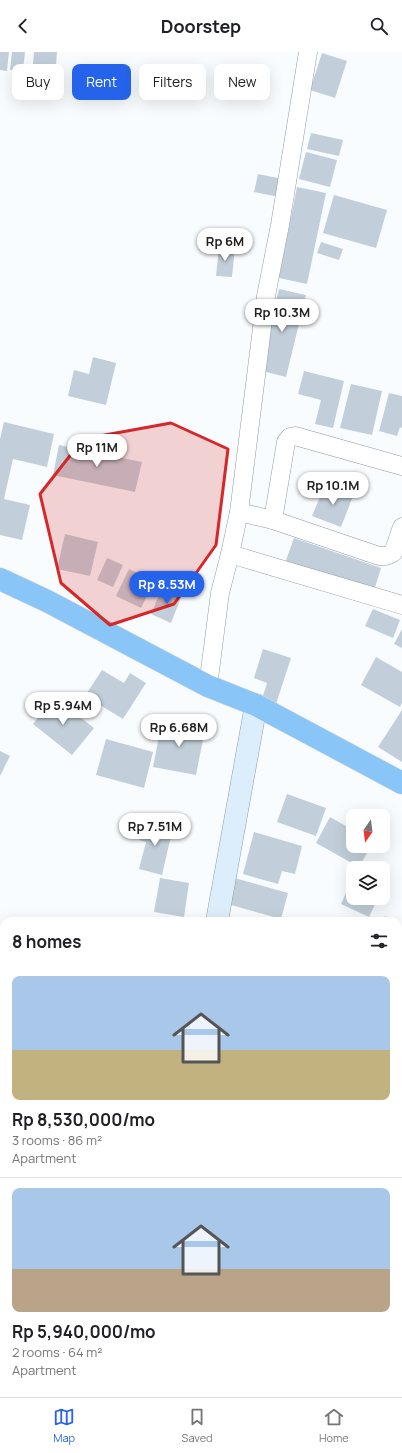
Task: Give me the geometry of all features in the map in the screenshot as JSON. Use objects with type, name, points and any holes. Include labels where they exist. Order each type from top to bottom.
[{"type":"highway","points":[[0,579],[47,601],[208,686],[256,705],[402,783]]},
{"type":"street","points":[[208,686],[220,593],[239,512],[266,296],[280,225],[308,52]]},
{"type":"street","points":[[273,520],[286,442],[290,437],[295,436],[402,466]]},
{"type":"street","points":[[239,512],[273,520],[379,556],[386,556],[392,553],[402,526]]},
{"type":"street","points":[[230,554],[402,605]]},
{"type":"street","points":[[218,917],[256,705]]},
{"type":"highlighted area","points":[[171,423],[228,449],[216,545],[174,604],[110,625],[61,583],[40,494],[83,439]]},
{"type":"building","points":[[0,52],[9,52],[7,71],[0,70]]},
{"type":"building","points":[[12,52],[25,52],[24,64],[12,64],[12,70],[10,70]]},
{"type":"building","points":[[34,52],[57,52],[56,64],[33,64]]},
{"type":"building","points":[[322,53],[347,61],[335,98],[310,90]]},
{"type":"building","points":[[311,133],[343,140],[339,156],[307,149]]},
{"type":"building","points":[[306,152],[337,160],[330,187],[299,179]]},
{"type":"building","points":[[258,174],[283,179],[279,197],[254,192]]},
{"type":"building","points":[[297,187],[326,193],[307,284],[279,278]]},
{"type":"building","points":[[334,195],[387,210],[376,248],[323,233]]},
{"type":"building","points":[[321,242],[343,249],[339,260],[317,253]]},
{"type":"building","points":[[219,246],[235,248],[232,277],[216,276]]},
{"type":"building","points":[[279,289],[306,295],[286,377],[258,370]]},
{"type":"building","points":[[93,357],[116,363],[106,405],[68,396],[74,370],[89,374]]},
{"type":"building","points":[[304,371],[344,381],[333,428],[315,424],[321,400],[298,394]]},
{"type":"building","points":[[351,384],[382,391],[372,435],[340,428]]},
{"type":"building","points":[[389,393],[402,396],[402,428],[400,427],[397,436],[379,431]]},
{"type":"building","points":[[4,422],[54,434],[47,467],[13,459],[4,499],[30,505],[22,540],[0,535],[0,439]]},
{"type":"building","points":[[59,445],[142,462],[135,492],[53,475]]},
{"type":"building","points":[[325,485],[353,496],[341,527],[312,516]]},
{"type":"building","points":[[65,534],[98,542],[90,576],[57,569]]},
{"type":"building","points":[[294,538],[381,568],[373,594],[285,563]]},
{"type":"building","points":[[107,558],[123,565],[113,587],[97,580]]},
{"type":"building","points":[[129,569],[154,581],[141,608],[116,596]]},
{"type":"building","points":[[163,586],[182,595],[171,623],[151,614]]},
{"type":"building","points":[[373,609],[400,620],[393,638],[365,626]]},
{"type":"building","points":[[402,629],[402,648],[394,644]]},
{"type":"building","points":[[263,649],[291,658],[276,704],[262,699],[267,683],[254,678]]},
{"type":"building","points":[[376,657],[402,672],[402,703],[400,707],[361,685]]},
{"type":"building","points":[[102,670],[124,683],[130,673],[146,683],[123,719],[85,696]]},
{"type":"building","points":[[54,697],[94,728],[72,755],[33,724]]},
{"type":"building","points":[[402,710],[402,762],[378,747]]},
{"type":"building","points":[[162,721],[205,729],[196,775],[153,767]]},
{"type":"building","points":[[106,739],[153,752],[144,788],[96,775]]},
{"type":"building","points":[[0,751],[10,756],[0,776]]},
{"type":"building","points":[[287,794],[326,808],[316,836],[277,822]]},
{"type":"building","points":[[330,817],[346,826],[346,853],[367,853],[362,861],[348,861],[316,843]]},
{"type":"building","points":[[143,821],[173,827],[162,875],[139,869],[146,842],[139,840]]},
{"type":"building","points":[[254,832],[302,846],[295,874],[282,871],[278,884],[243,874]]},
{"type":"building","points":[[231,877],[288,893],[282,917],[274,917],[224,903]]},
{"type":"building","points":[[160,878],[189,883],[184,917],[154,912]]},
{"type":"building","points":[[346,893],[346,905],[375,905],[369,917],[341,904]]}]
